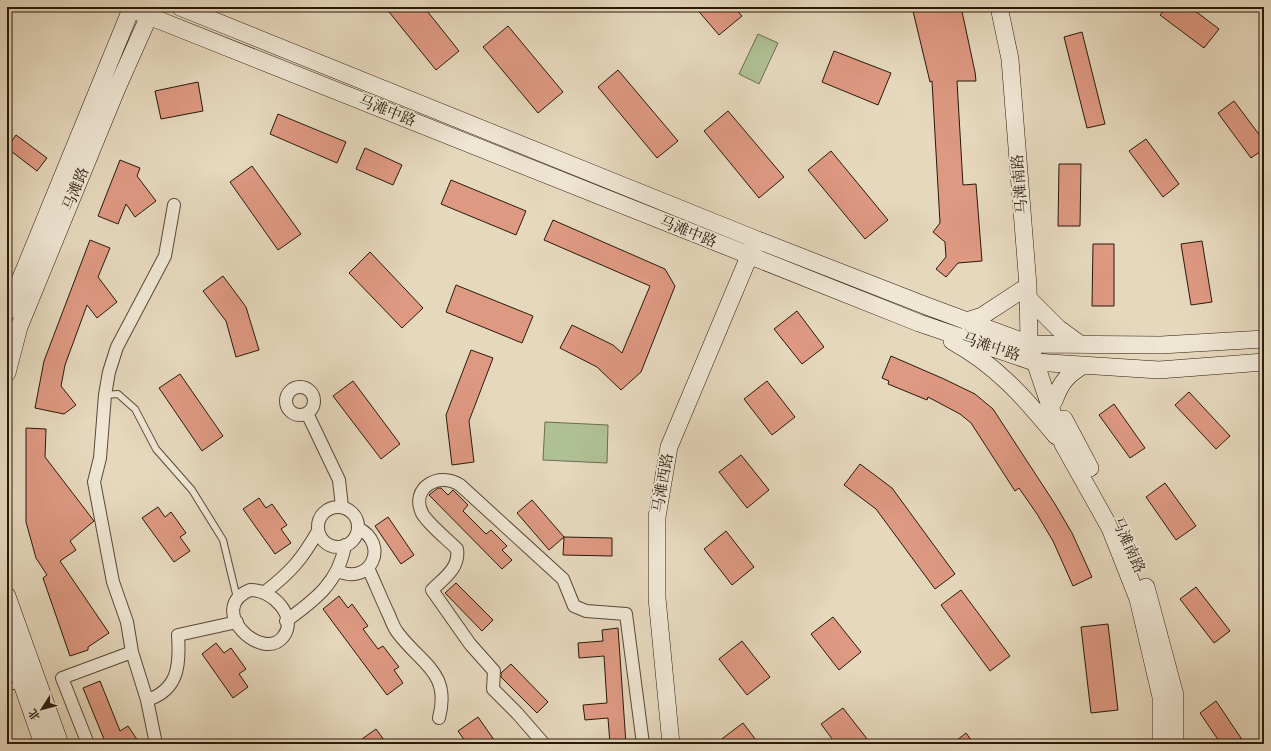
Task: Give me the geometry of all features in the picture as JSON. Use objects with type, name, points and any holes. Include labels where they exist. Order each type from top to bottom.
[{"type":"main road","name":"马滩中路","points":[[180,7],[755,239],[1029,344],[1162,345],[1264,339]]},
{"type":"main road","name":"马滩南路","points":[[999,7],[1010,59],[1028,292],[1029,344],[1063,444],[1110,528],[1138,599],[1161,697],[1161,744]]},
{"type":"main road","name":"马滩中路","points":[[131,8],[151,11],[750,257],[919,323],[1034,362],[1159,370],[1264,362]]},
{"type":"main road","name":"马滩路","points":[[7,312],[131,8]]},
{"type":"main road","name":"马滩路","points":[[7,373],[19,327],[117,88],[151,11]]},
{"type":"main road","name":"马滩西路","points":[[671,744],[657,598],[657,517],[669,447],[750,257],[755,239]]},
{"type":"main road","points":[[966,320],[982,316],[1028,292],[1058,328],[1080,344]]},
{"type":"main road","points":[[919,323],[965,348],[991,367],[1021,393],[1063,444]]},
{"type":"main road","name":"马滩南路","points":[[1034,362],[1121,524],[1149,594],[1175,695],[1175,744]]},
{"type":"main road","points":[[1054,401],[1061,384],[1071,373],[1084,365]]},
{"type":"main road","points":[[7,596],[60,744]]},
{"type":"main road","points":[[7,641],[14,686],[43,744]]},
{"type":"street","points":[[156,744],[147,700],[132,652],[127,622],[113,582],[94,482],[100,458],[105,396],[109,372],[118,347],[165,256],[174,205]]},
{"type":"street","points":[[307,413],[339,480],[342,507]]},
{"type":"street","points":[[544,744],[517,712],[493,689],[494,671],[470,644],[432,590],[455,567],[458,555],[457,549],[423,514],[420,507],[422,492],[432,482],[446,479],[460,485],[563,579],[574,606],[586,612],[626,614],[643,744]]},
{"type":"street","points":[[265,592],[280,580],[303,557],[318,531],[319,520],[322,515],[331,508],[342,507],[352,512],[356,517],[358,528],[354,539],[345,546],[340,547],[328,544],[320,536],[318,531]]},
{"type":"street","points":[[338,571],[353,575],[368,568],[375,554],[374,546],[366,532],[358,528]]},
{"type":"street","points":[[286,621],[304,608],[325,588],[338,571],[345,546]]},
{"type":"street","points":[[368,568],[397,632],[431,668],[438,679],[442,692],[442,705],[439,718]]},
{"type":"street","points":[[250,590],[265,592],[280,603],[287,626],[282,637],[273,644],[252,640],[239,628],[232,612],[237,598],[250,590]]},
{"type":"street","points":[[147,700],[162,693],[176,674],[180,660],[178,635],[237,622]]},
{"type":"street","points":[[88,744],[62,678],[132,652]]},
{"type":"lane","points":[[105,396],[118,394],[135,409],[156,449],[192,490],[223,540],[237,598]]},
{"type":"green space","points":[[758,34],[778,43],[759,84],[739,74]]},
{"type":"green space","points":[[545,422],[608,425],[607,463],[543,460]]},
{"type":"building","points":[[385,7],[424,7],[459,51],[436,70]]},
{"type":"building","points":[[695,7],[734,7],[742,16],[719,35]]},
{"type":"building","points":[[912,7],[961,7],[975,72],[976,81],[957,81],[963,185],[976,184],[982,261],[958,263],[946,277],[936,269],[946,257],[945,242],[933,232],[940,223],[932,81],[930,82]]},
{"type":"building","points":[[1167,7],[1190,7],[1219,29],[1204,48],[1160,15]]},
{"type":"building","points":[[508,26],[563,92],[538,113],[483,47]]},
{"type":"building","points":[[1082,32],[1105,124],[1087,128],[1064,37]]},
{"type":"building","points":[[834,51],[891,73],[878,105],[822,82]]},
{"type":"building","points":[[618,70],[678,141],[657,158],[598,87]]},
{"type":"building","points":[[198,82],[203,111],[161,119],[155,91]]},
{"type":"building","points":[[1234,101],[1264,141],[1264,149],[1251,158],[1218,113]]},
{"type":"building","points":[[728,111],[784,177],[759,198],[704,131]]},
{"type":"building","points":[[278,114],[346,142],[337,163],[270,134]]},
{"type":"building","points":[[16,135],[47,158],[37,171],[7,148]]},
{"type":"building","points":[[1146,139],[1179,184],[1163,197],[1129,151]]},
{"type":"building","points":[[365,148],[402,165],[393,185],[356,169]]},
{"type":"building","points":[[831,151],[888,220],[865,239],[808,170]]},
{"type":"building","points":[[120,160],[140,168],[137,176],[156,201],[135,217],[126,204],[118,224],[98,216]]},
{"type":"building","points":[[1059,164],[1081,164],[1080,226],[1058,226]]},
{"type":"building","points":[[252,166],[301,234],[278,250],[230,182]]},
{"type":"building","points":[[451,180],[526,211],[516,235],[441,204]]},
{"type":"building","points":[[553,220],[665,269],[675,286],[641,372],[621,390],[597,367],[560,348],[572,325],[613,345],[622,353],[650,286],[544,240]]},
{"type":"building","points":[[90,240],[110,248],[98,277],[117,302],[97,318],[87,305],[65,365],[61,386],[76,405],[64,414],[35,408],[44,361]]},
{"type":"building","points":[[1202,241],[1212,302],[1191,305],[1181,244]]},
{"type":"building","points":[[1093,244],[1114,244],[1114,306],[1092,306]]},
{"type":"building","points":[[370,252],[423,308],[402,328],[349,273]]},
{"type":"building","points":[[223,276],[246,307],[259,350],[236,357],[226,321],[203,291]]},
{"type":"building","points":[[456,285],[533,316],[522,343],[446,312]]},
{"type":"building","points":[[797,311],[824,347],[802,364],[774,329]]},
{"type":"building","points":[[471,350],[493,358],[469,421],[474,462],[452,465],[446,415]]},
{"type":"building","points":[[891,356],[975,394],[993,409],[1055,504],[1072,533],[1092,577],[1073,586],[1053,541],[1037,514],[1019,488],[1015,491],[971,423],[960,414],[928,397],[927,400],[888,384],[889,381],[882,378]]},
{"type":"building","points":[[180,374],[223,436],[202,451],[159,388]]},
{"type":"building","points":[[353,381],[400,444],[381,459],[333,396]]},
{"type":"building","points":[[767,381],[795,417],[772,435],[744,399]]},
{"type":"building","points":[[1189,392],[1230,436],[1216,449],[1175,405]]},
{"type":"building","points":[[1114,404],[1145,448],[1130,458],[1099,415]]},
{"type":"building","points":[[26,428],[46,429],[45,457],[94,521],[70,541],[76,550],[60,561],[109,633],[88,647],[88,650],[70,656],[43,578],[47,575],[36,558],[26,522]]},
{"type":"building","points":[[741,455],[769,490],[747,508],[719,472]]},
{"type":"building","points":[[860,464],[892,488],[955,574],[935,589],[876,509],[844,485]]},
{"type":"building","points":[[1165,483],[1196,526],[1176,540],[1146,497]]},
{"type":"building","points":[[438,488],[441,488],[448,495],[453,490],[468,505],[463,511],[486,534],[491,530],[507,546],[502,550],[512,560],[502,569],[429,495]]},
{"type":"building","points":[[259,498],[266,508],[272,504],[287,525],[281,529],[291,543],[275,554],[243,509]]},
{"type":"building","points":[[532,500],[564,537],[549,550],[517,513]]},
{"type":"building","points":[[158,507],[165,517],[171,512],[186,533],[180,537],[190,551],[174,562],[142,518]]},
{"type":"building","points":[[388,517],[414,555],[401,564],[375,526]]},
{"type":"building","points":[[726,531],[754,567],[732,585],[704,549]]},
{"type":"building","points":[[564,537],[612,538],[612,556],[563,555]]},
{"type":"building","points":[[456,583],[493,620],[482,631],[445,593]]},
{"type":"building","points":[[1196,587],[1230,631],[1214,643],[1180,599]]},
{"type":"building","points":[[961,590],[1010,656],[990,671],[941,605]]},
{"type":"building","points":[[339,596],[348,608],[352,604],[368,626],[363,629],[378,649],[383,646],[399,667],[394,670],[403,683],[387,695],[323,609]]},
{"type":"building","points":[[833,617],[861,652],[839,670],[811,634]]},
{"type":"building","points":[[1108,624],[1118,710],[1091,713],[1081,627]]},
{"type":"building","points":[[618,628],[626,744],[610,744],[608,718],[585,720],[583,705],[607,703],[604,656],[579,658],[578,643],[603,641],[602,630]]},
{"type":"building","points":[[742,641],[770,677],[747,695],[719,659]]},
{"type":"building","points":[[216,643],[224,653],[231,648],[246,669],[239,674],[248,687],[233,698],[202,654]]},
{"type":"building","points":[[511,664],[548,702],[537,713],[501,677],[501,673]]},
{"type":"building","points":[[100,681],[120,731],[128,726],[140,744],[106,744],[83,688]]},
{"type":"building","points":[[1216,701],[1245,744],[1221,744],[1200,713]]},
{"type":"building","points":[[843,708],[871,744],[836,744],[821,724]]},
{"type":"building","points":[[478,717],[497,744],[467,744],[458,731]]},
{"type":"building","points":[[743,723],[759,744],[715,744]]},
{"type":"building","points":[[376,729],[387,744],[365,744],[362,739]]},
{"type":"building","points":[[966,733],[974,744],[952,744]]}]
